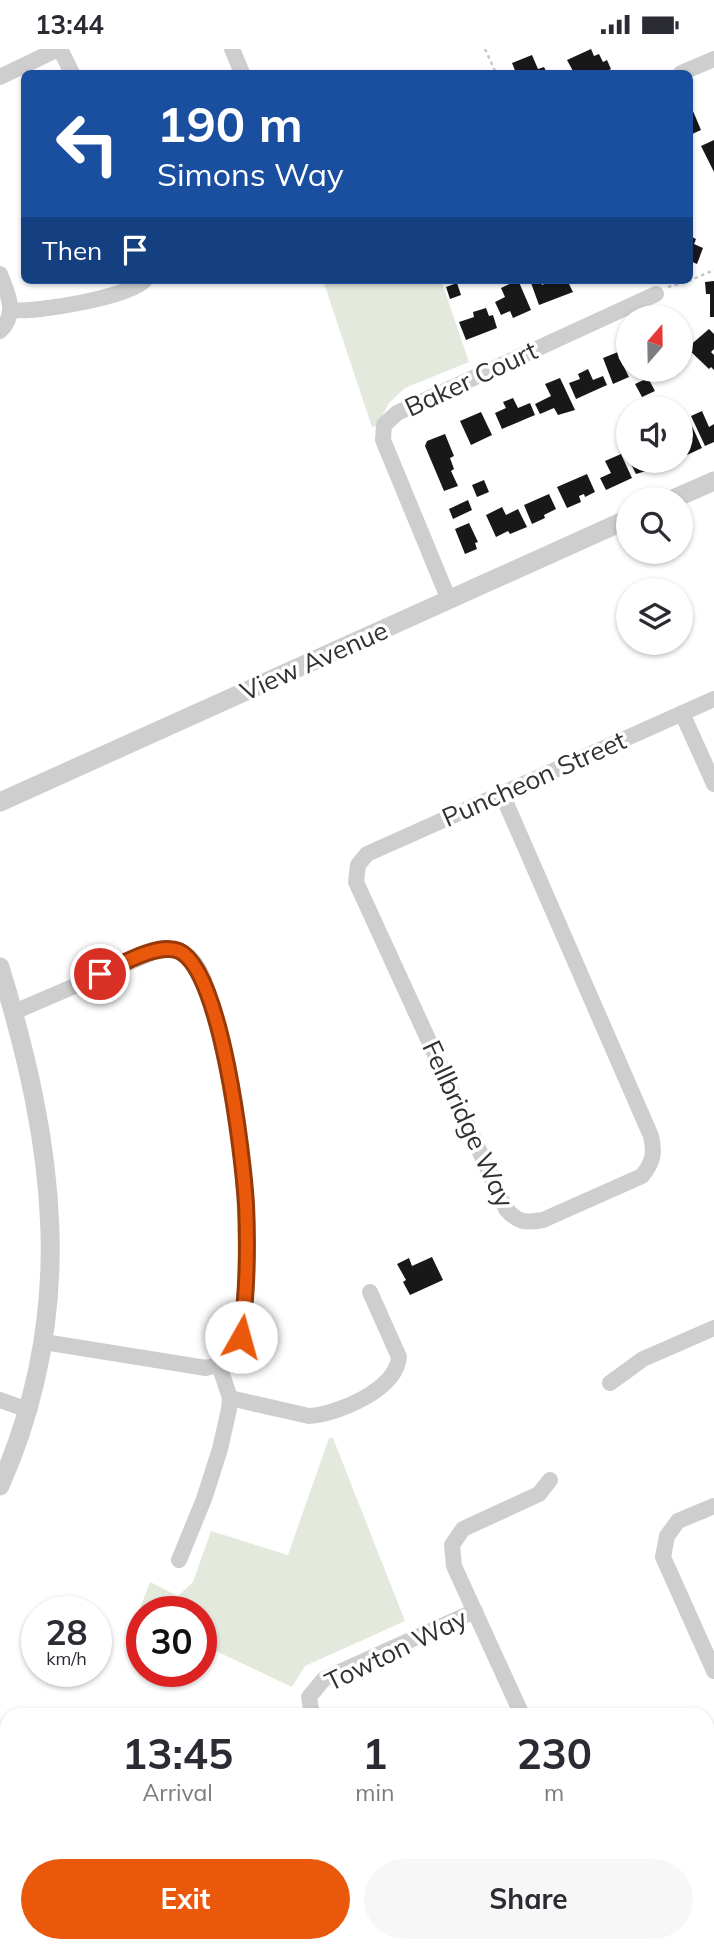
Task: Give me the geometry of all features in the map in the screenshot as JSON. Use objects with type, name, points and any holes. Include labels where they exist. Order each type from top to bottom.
[{"type":"street","points":[[0,77],[59,49],[70,70]]},
{"type":"street","points":[[232,49],[241,70]]},
{"type":"street","points":[[688,70],[714,59]]},
{"type":"street","points":[[0,274],[9,294],[12,310],[7,324],[0,331]]},
{"type":"street","points":[[12,310],[37,311],[128,291],[139,284]]},
{"type":"street","name":"Baker Court","points":[[449,600],[383,440],[384,425],[397,413],[656,294]]},
{"type":"street","points":[[693,490],[714,481]]},
{"type":"street","name":"View Avenue","points":[[0,802],[616,524]]},
{"type":"street","name":"Puncheon Street","points":[[358,865],[367,854],[714,699]]},
{"type":"street","points":[[682,713],[714,784]]},
{"type":"street","name":"Fellbridge Way","points":[[358,865],[356,882],[506,1209],[514,1219],[527,1223],[543,1220],[642,1176],[652,1163],[655,1150],[651,1136],[502,794]]},
{"type":"street","points":[[14,1012],[163,949],[176,950],[189,956],[211,999],[229,1073],[240,1140],[246,1204],[245,1299],[241,1337],[237,1351],[230,1360],[206,1367],[44,1342]]},
{"type":"street","points":[[0,967],[37,1106],[48,1183],[51,1268],[44,1342],[28,1410],[0,1486]]},
{"type":"street","points":[[230,1398],[309,1416],[321,1415],[348,1407],[387,1382],[398,1366],[399,1357],[370,1292]]},
{"type":"street","points":[[610,1383],[643,1359],[714,1328]]},
{"type":"street","points":[[179,1560],[204,1499],[220,1449],[230,1398],[219,1365]]},
{"type":"street","points":[[0,1400],[28,1410]]},
{"type":"street","points":[[475,1611],[454,1566],[452,1545],[463,1529],[540,1494],[550,1480]]},
{"type":"street","points":[[714,1506],[678,1521],[667,1537],[663,1557],[714,1671]]},
{"type":"street","name":"Towton Way","points":[[311,1708],[309,1697],[324,1679],[475,1611],[519,1708]]},
{"type":"path","points":[[485,49],[495,70]]},
{"type":"path","points":[[693,279],[714,269]]},
{"type":"path","points":[[656,294],[671,284]]},
{"type":"shaded area","points":[[324,284],[442,284],[469,362],[405,388],[389,403],[377,426],[372,427]]},
{"type":"shaded area","points":[[329,1438],[333,1438],[405,1621],[305,1666],[292,1687],[217,1652],[217,1596],[178,1596],[193,1582],[211,1531],[288,1555]]},
{"type":"shaded area","points":[[150,1582],[178,1596],[145,1596]]},
{"type":"building","points":[[591,49],[594,56],[599,54],[603,62],[607,60],[611,69],[572,70],[567,60]]},
{"type":"building","points":[[532,55],[538,69],[544,67],[546,70],[515,70],[512,63]]},
{"type":"building","points":[[693,111],[701,130],[693,134]]},
{"type":"building","points":[[714,140],[714,172],[701,146]]},
{"type":"building","points":[[693,238],[696,239],[694,244],[703,248],[697,264],[693,262]]},
{"type":"building","points":[[714,281],[714,317],[710,317],[710,294],[706,294],[705,282]]},
{"type":"building","points":[[457,284],[461,295],[450,299],[446,287]]},
{"type":"building","points":[[510,284],[520,284],[531,310],[513,318],[510,311],[501,315],[495,302],[505,297],[501,288]]},
{"type":"building","points":[[531,284],[569,284],[573,292],[539,305]]},
{"type":"building","points":[[486,308],[489,316],[493,315],[497,328],[466,340],[459,322],[474,317],[473,312]]},
{"type":"building","points":[[709,329],[714,334],[714,349],[711,352],[714,355],[714,370],[711,367],[709,369],[693,354],[693,343]]},
{"type":"building","points":[[616,353],[618,382],[613,384],[603,358]]},
{"type":"building","points":[[588,369],[593,380],[603,376],[607,385],[576,399],[569,383],[580,379],[578,374]]},
{"type":"building","points":[[560,378],[575,410],[558,415],[554,408],[540,414],[535,404],[551,396],[545,384]]},
{"type":"building","points":[[650,382],[655,391],[641,396],[635,384]]},
{"type":"building","points":[[513,398],[518,408],[530,403],[535,415],[502,429],[495,413],[506,408],[503,402]]},
{"type":"building","points":[[702,411],[709,427],[714,424],[714,442],[705,446],[693,415]]},
{"type":"building","points":[[481,412],[492,435],[471,445],[460,421]]},
{"type":"building","points":[[693,428],[702,448],[693,452]]},
{"type":"building","points":[[445,434],[454,456],[450,458],[454,469],[451,471],[458,486],[444,491],[425,446],[427,441]]},
{"type":"building","points":[[616,456],[616,473],[630,473],[632,478],[606,490],[600,478],[611,473],[605,461]]},
{"type":"building","points":[[587,474],[595,492],[585,497],[584,494],[579,496],[581,502],[567,508],[557,487]]},
{"type":"building","points":[[484,480],[489,492],[477,497],[472,485]]},
{"type":"building","points":[[549,494],[556,509],[532,524],[524,505]]},
{"type":"building","points":[[468,500],[472,510],[453,519],[449,509]]},
{"type":"building","points":[[502,507],[506,515],[518,509],[527,527],[496,537],[486,515]]},
{"type":"building","points":[[469,523],[478,542],[475,543],[477,549],[465,554],[455,529]]},
{"type":"building","points":[[432,1257],[443,1280],[410,1295],[403,1282],[406,1280],[397,1264],[409,1258],[412,1266]]},
{"type":"route","points":[[100,974],[147,954],[163,949],[176,950],[189,956],[211,999],[229,1073],[240,1140],[246,1204],[247,1249],[241,1337]]}]
